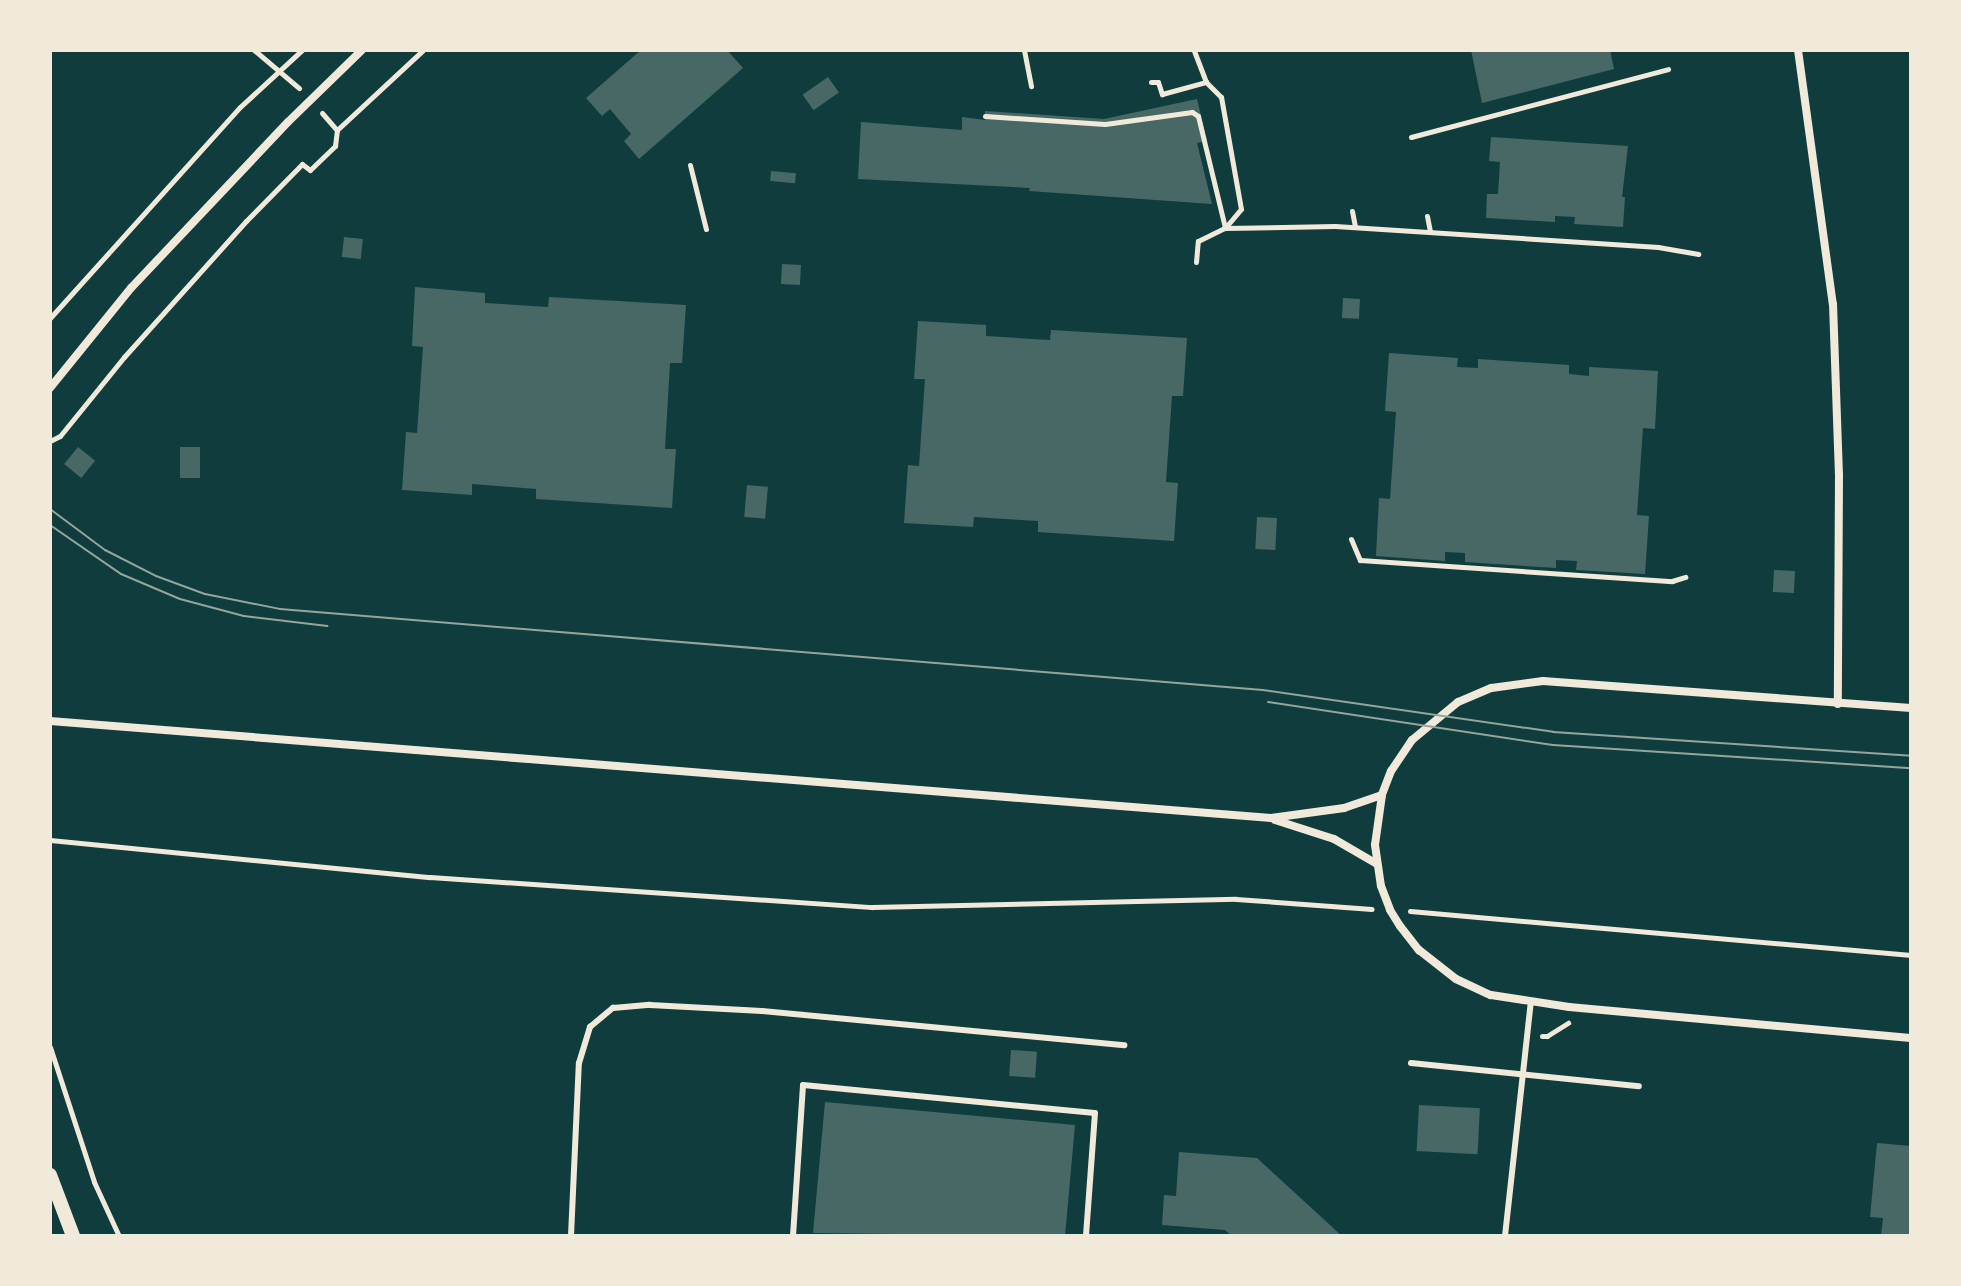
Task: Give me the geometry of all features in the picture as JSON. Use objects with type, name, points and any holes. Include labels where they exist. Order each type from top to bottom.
[{"type":"street","points":[[50,388],[131,288],[299,111],[362,50]]},
{"type":"street","points":[[1798,50],[1833,304],[1839,475],[1838,704]]},
{"type":"street","points":[[1911,708],[1543,681],[1505,684],[1458,702],[1425,727],[1397,762],[1382,795],[1375,830],[1377,864],[1390,910],[1419,950],[1456,979],[1491,995],[1911,1038]]},
{"type":"street","points":[[50,721],[1271,818],[1344,808],[1382,795]]},
{"type":"street","points":[[1271,818],[1334,839],[1377,864]]},
{"type":"street","points":[[50,1175],[73,1236]]},
{"type":"lane","points":[[1505,1236],[1531,1001]]},
{"type":"lane","points":[[571,1236],[579,1063],[590,1027],[613,1008],[650,1005],[762,1011],[1124,1045]]},
{"type":"lane","points":[[1411,1063],[1639,1086]]},
{"type":"lane","points":[[793,1236],[803,1085],[1095,1113],[1086,1236]]},
{"type":"path","points":[[254,50],[281,70]]},
{"type":"path","points":[[50,318],[240,107],[302,50]]},
{"type":"path","points":[[50,441],[60,436],[124,357],[246,221],[302,164],[310,170],[335,146],[337,130],[423,50]]},
{"type":"path","points":[[1024,50],[1031,86]]},
{"type":"path","points":[[1194,50],[1206,82],[1221,97],[1241,209],[1225,228],[1198,241],[1196,262]]},
{"type":"path","points":[[1411,137],[1668,69]]},
{"type":"path","points":[[1151,82],[1158,82],[1162,94],[1206,82]]},
{"type":"path","points":[[985,116],[1105,124],[1192,112],[1198,116],[1225,228]]},
{"type":"path","points":[[690,165],[706,229]]},
{"type":"path","points":[[1352,211],[1355,227]]},
{"type":"path","points":[[1427,216],[1430,232]]},
{"type":"path","points":[[1225,228],[1355,227],[1658,247],[1698,254]]},
{"type":"path","points":[[1351,539],[1360,560],[1672,581],[1685,577]]},
{"type":"path","points":[[50,840],[430,877],[872,907],[1236,899],[1911,955]]},
{"type":"path","points":[[50,1047],[94,1182],[119,1236]]},
{"type":"building","points":[[641,50],[727,50],[743,68],[639,159],[624,141],[631,134],[610,109],[602,116],[586,98]]},
{"type":"building","points":[[1471,50],[1610,50],[1614,69],[1482,103]]},
{"type":"building","points":[[828,77],[839,93],[814,110],[803,95]]},
{"type":"building","points":[[1197,99],[1207,141],[1197,143],[1212,204],[1029,191],[1030,188],[858,179],[861,122],[962,130],[962,117],[985,120],[985,111],[1104,119]]},
{"type":"building","points":[[1491,137],[1628,146],[1622,197],[1625,197],[1623,227],[1574,224],[1575,217],[1555,216],[1555,222],[1486,218],[1487,194],[1498,194],[1500,162],[1489,161]]},
{"type":"building","points":[[771,171],[796,173],[795,183],[770,181]]},
{"type":"building","points":[[344,237],[363,239],[361,259],[342,257]]},
{"type":"building","points":[[782,264],[801,265],[800,285],[781,284]]},
{"type":"building","points":[[415,287],[485,293],[485,303],[548,307],[549,297],[686,305],[682,363],[670,363],[665,449],[676,449],[672,508],[536,499],[536,489],[472,484],[472,495],[402,490],[406,432],[417,433],[423,347],[412,346]]},
{"type":"building","points":[[1343,298],[1360,299],[1359,319],[1342,318]]},
{"type":"building","points":[[918,321],[986,325],[986,336],[1050,340],[1051,330],[1187,338],[1183,396],[1172,396],[1166,482],[1178,483],[1174,541],[1038,532],[1038,521],[974,517],[973,527],[904,523],[908,465],[919,466],[925,379],[914,379]]},
{"type":"building","points":[[1389,353],[1458,358],[1457,367],[1478,368],[1478,359],[1569,365],[1569,374],[1589,376],[1589,367],[1658,371],[1655,429],[1643,428],[1637,515],[1649,516],[1645,574],[1576,570],[1577,561],[1556,560],[1556,568],[1465,562],[1465,553],[1445,552],[1445,561],[1376,556],[1379,498],[1390,499],[1396,412],[1385,411]]},
{"type":"building","points":[[78,447],[95,461],[81,478],[64,464]]},
{"type":"building","points":[[180,447],[200,447],[200,478],[180,478]]},
{"type":"building","points":[[747,485],[768,487],[765,519],[744,517]]},
{"type":"building","points":[[1257,517],[1277,518],[1275,550],[1255,549]]},
{"type":"building","points":[[1774,570],[1795,571],[1794,593],[1773,592]]},
{"type":"building","points":[[1011,1050],[1037,1052],[1035,1078],[1009,1076]]},
{"type":"building","points":[[825,1102],[1075,1125],[1065,1236],[813,1233]]},
{"type":"building","points":[[1419,1105],[1480,1108],[1478,1154],[1417,1151]]},
{"type":"building","points":[[1877,1143],[1911,1146],[1911,1236],[1881,1236],[1883,1218],[1870,1217]]},
{"type":"building","points":[[1179,1152],[1257,1158],[1342,1236],[1232,1236],[1225,1230],[1162,1225],[1164,1195],[1176,1196]]},
{"type":"tram line","points":[[50,509],[105,550],[156,576],[205,594],[280,609],[1263,690],[1553,732],[1911,756]]},
{"type":"tram line","points":[[50,525],[121,574],[180,599],[244,616],[327,626]]},
{"type":"tram line","points":[[1268,702],[1553,745],[1911,768]]}]
